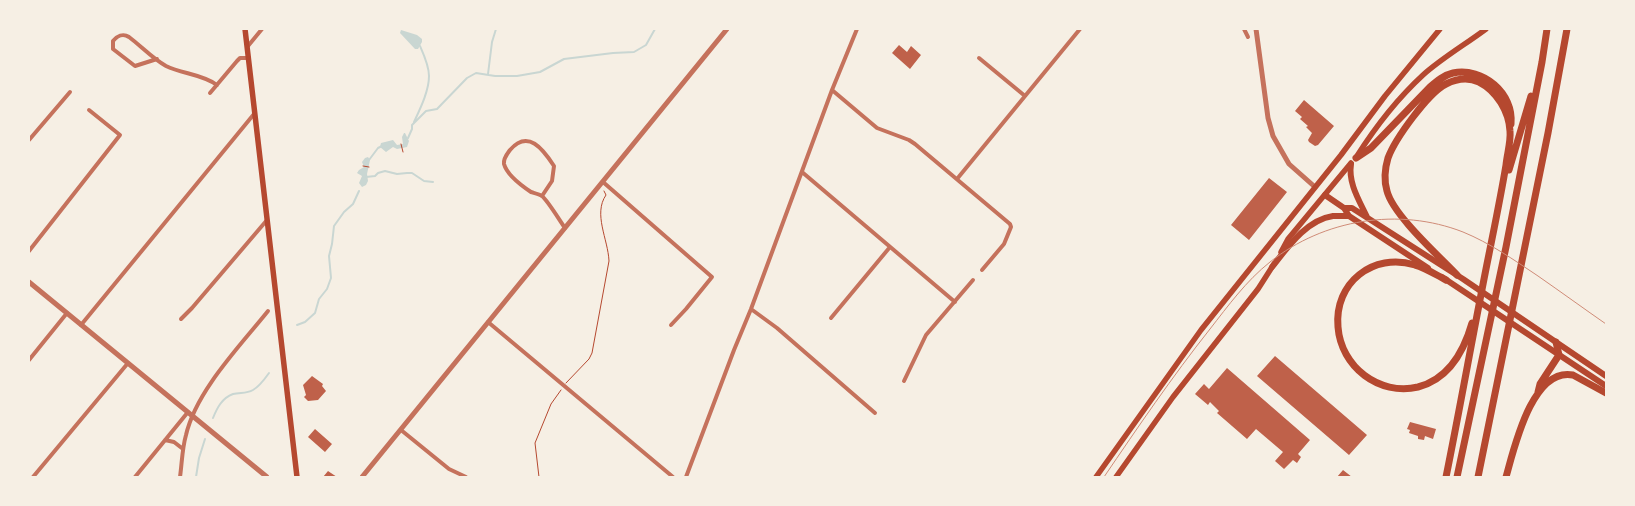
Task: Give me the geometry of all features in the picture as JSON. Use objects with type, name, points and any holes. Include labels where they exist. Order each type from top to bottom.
[{"type":"highway","points":[[1457,477],[1504,257],[1547,29]]},
{"type":"highway","points":[[1478,477],[1548,133],[1567,29]]},
{"type":"highway","points":[[1501,197],[1542,62]]},
{"type":"highway","points":[[1368,218],[1354,189],[1350,173],[1353,161],[1371,148],[1440,79],[1454,73],[1473,73],[1482,76],[1497,88],[1510,104],[1512,116],[1510,132],[1501,197],[1446,477]]},
{"type":"highway","points":[[1460,277],[1423,240],[1392,203],[1387,190],[1385,172],[1388,157],[1402,134],[1434,93],[1445,84],[1458,80],[1477,81],[1492,91],[1503,106],[1510,132]]},
{"type":"highway","points":[[1325,196],[1344,208],[1349,216],[1606,386]]},
{"type":"highway","points":[[1344,208],[1352,208],[1368,218],[1460,277],[1606,376]]},
{"type":"highway","points":[[1272,267],[1290,244],[1315,223],[1331,216],[1349,216]]},
{"type":"highway","points":[[1446,280],[1416,265],[1390,262],[1367,268],[1355,278],[1342,299],[1338,327],[1348,358],[1362,374],[1376,383],[1404,389],[1425,385],[1441,376],[1456,360],[1468,336],[1486,272]]},
{"type":"highway","points":[[1536,397],[1540,384],[1559,355],[1556,342]]},
{"type":"highway","points":[[1506,477],[1527,410],[1536,397],[1555,377],[1568,374],[1573,375],[1606,393]]},
{"type":"main road","points":[[246,29],[254,114],[297,477]]},
{"type":"main road","points":[[1096,477],[1201,330],[1440,29]]},
{"type":"main road","points":[[1116,477],[1155,421],[1258,289],[1288,239],[1353,161],[1379,122],[1402,95],[1424,74],[1486,29]]},
{"type":"main road","points":[[1315,187],[1325,196]]},
{"type":"street","points":[[248,46],[262,29]]},
{"type":"street","points":[[362,477],[728,29]]},
{"type":"street","points":[[957,178],[1080,29]]},
{"type":"street","points":[[1244,29],[1248,37]]},
{"type":"street","points":[[1256,29],[1268,118],[1273,136],[1289,164],[1315,187]]},
{"type":"street","points":[[686,477],[856,30]]},
{"type":"street","points":[[157,59],[135,66],[113,48],[113,41],[120,35],[127,35],[168,67],[208,79],[217,85]]},
{"type":"street","points":[[210,93],[240,58],[249,58]]},
{"type":"street","points":[[979,58],[1024,96]]},
{"type":"street","points":[[832,90],[876,127],[909,140],[1010,224],[1011,227],[1004,244],[982,270]]},
{"type":"street","points":[[29,140],[70,92]]},
{"type":"street","points":[[29,251],[120,135],[89,110]]},
{"type":"street","points":[[81,325],[254,114]]},
{"type":"street","points":[[542,196],[552,181],[554,166],[534,143],[519,142],[508,152],[504,164],[518,182],[532,192],[542,196],[565,228]]},
{"type":"street","points":[[802,172],[954,302]]},
{"type":"street","points":[[603,182],[712,277],[672,325]]},
{"type":"street","points":[[181,319],[267,220]]},
{"type":"street","points":[[831,318],[890,247]]},
{"type":"street","points":[[904,381],[926,335],[972,280]]},
{"type":"street","points":[[29,282],[267,477]]},
{"type":"street","points":[[751,309],[777,328],[875,413]]},
{"type":"street","points":[[135,477],[165,440],[190,414],[209,385],[268,311]]},
{"type":"street","points":[[29,360],[67,313]]},
{"type":"street","points":[[488,322],[673,477]]},
{"type":"street","points":[[33,477],[128,363]]},
{"type":"street","points":[[180,477],[183,448],[190,414]]},
{"type":"street","points":[[401,430],[449,469],[466,477]]},
{"type":"street","points":[[165,440],[174,442],[183,448]]},
{"type":"street","points":[[453,477],[456,472]]},
{"type":"path","points":[[401,144],[403,152]]},
{"type":"path","points":[[363,166],[369,167]]},
{"type":"path","points":[[566,382],[589,359],[592,353],[609,261],[609,249],[600,217],[602,203],[606,195],[604,191]]},
{"type":"path","points":[[539,477],[535,444],[551,404],[562,387]]},
{"type":"shaded area","points":[[401,30],[417,35],[422,39],[418,49],[415,49],[400,33]]},
{"type":"shaded area","points":[[404,133],[409,141],[407,147],[397,149],[393,147],[386,152],[380,147],[381,143],[393,140],[397,145],[403,144],[402,137]]},
{"type":"shaded area","points":[[368,157],[370,160],[367,174],[368,181],[362,187],[359,183],[362,176],[357,173],[364,167],[362,162]]},
{"type":"building","points":[[899,45],[907,52],[911,46],[921,55],[910,69],[892,53]]},
{"type":"building","points":[[1304,100],[1334,126],[1315,146],[1308,140],[1312,133],[1306,127],[1308,126],[1295,111]]},
{"type":"building","points":[[1269,178],[1287,192],[1249,240],[1231,225]]},
{"type":"building","points":[[1275,356],[1367,435],[1349,455],[1257,376]]},
{"type":"building","points":[[1227,368],[1310,440],[1298,454],[1301,457],[1297,463],[1293,460],[1284,469],[1275,461],[1283,452],[1256,429],[1247,439],[1217,413],[1219,411],[1210,402],[1208,405],[1195,394],[1204,384],[1209,389]]},
{"type":"building","points":[[312,376],[323,384],[322,386],[326,391],[318,400],[308,401],[304,397],[306,395],[303,385]]},
{"type":"building","points":[[1410,422],[1436,429],[1433,439],[1425,436],[1424,440],[1418,439],[1418,436],[1409,433],[1410,430],[1407,429]]},
{"type":"building","points":[[315,429],[332,444],[325,452],[308,437]]},
{"type":"building","points":[[1343,470],[1352,477],[1337,477]]},
{"type":"building","points":[[328,471],[337,477],[323,477]]},
{"type":"waterway","points":[[488,74],[492,42],[496,29]]},
{"type":"waterway","points":[[408,138],[412,125],[426,111],[437,109],[467,78],[476,73],[495,76],[517,76],[540,72],[564,59],[634,52],[646,45],[655,29]]},
{"type":"waterway","points":[[414,122],[424,100],[429,82],[428,68],[420,46]]},
{"type":"waterway","points":[[369,160],[378,148],[382,146]]},
{"type":"waterway","points":[[366,177],[375,176],[385,171],[397,174],[412,173],[424,181],[433,182]]},
{"type":"waterway","points":[[297,325],[305,322],[315,313],[319,299],[327,289],[331,278],[329,256],[334,226],[344,212],[353,204],[359,191]]},
{"type":"waterway","points":[[213,418],[218,407],[226,398],[233,394],[253,390],[260,385],[269,373]]},
{"type":"waterway","points":[[196,477],[205,439]]},
{"type":"tram line","points":[[1104,477],[1182,365],[1245,285],[1261,269],[1291,247],[1338,227],[1388,219],[1439,224],[1463,232],[1483,241],[1511,258],[1606,324]]}]
